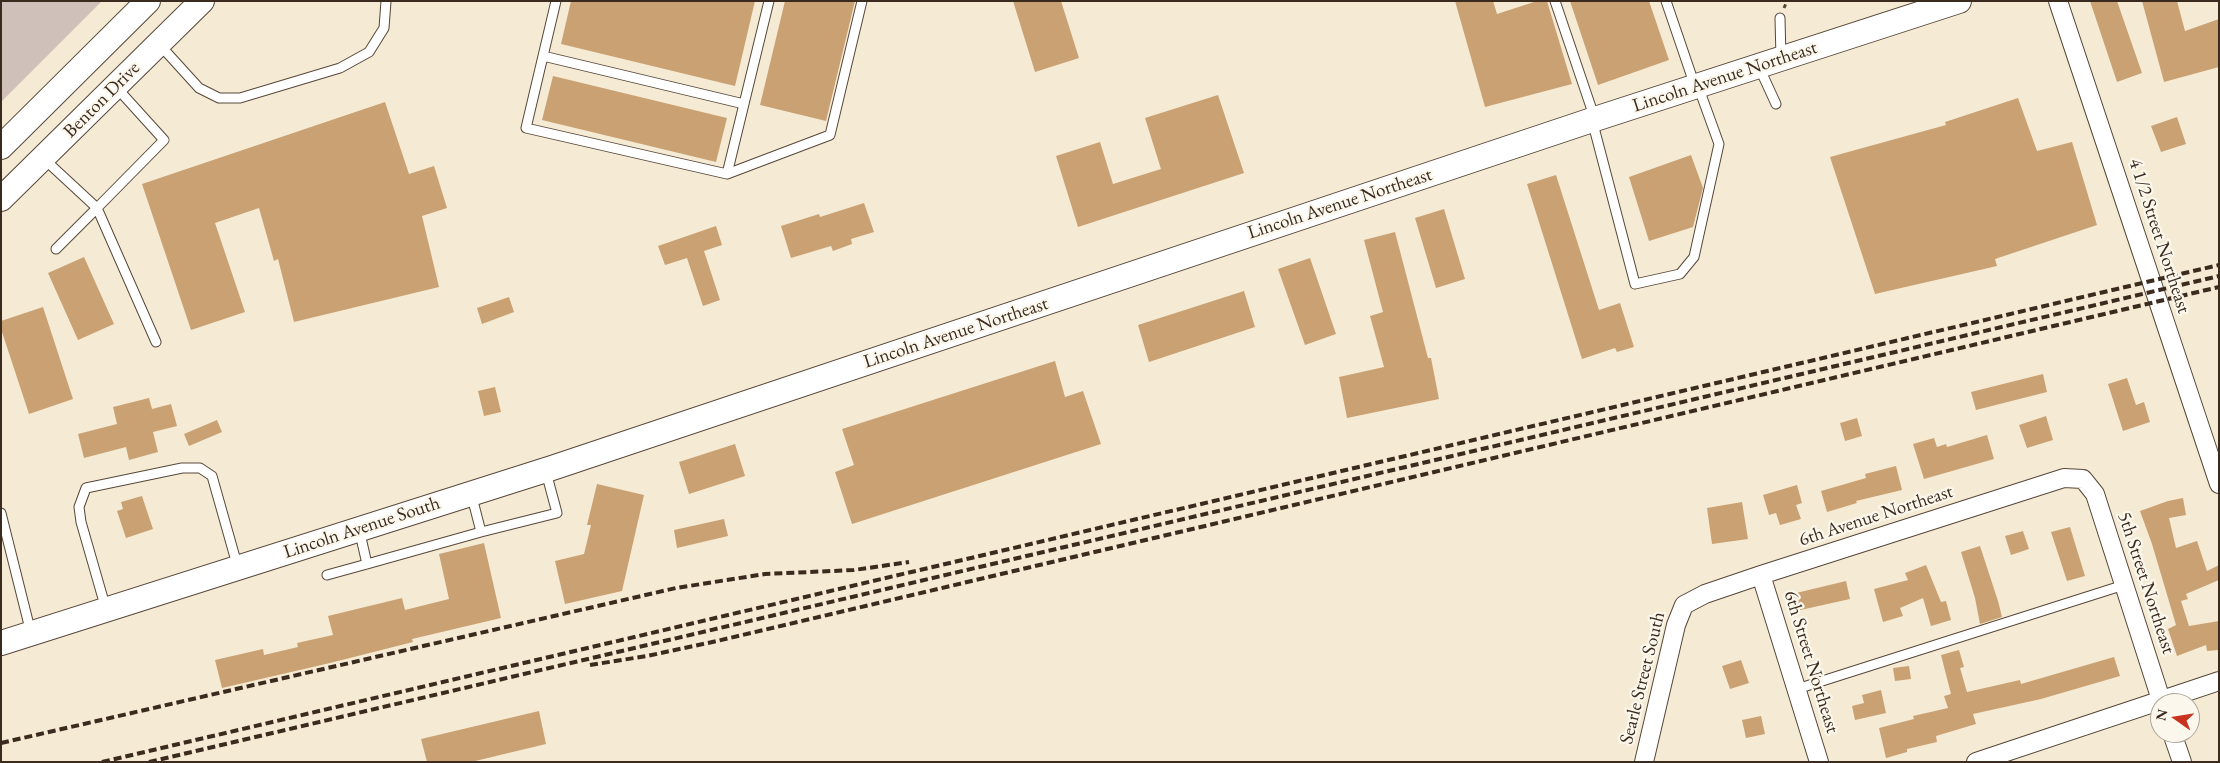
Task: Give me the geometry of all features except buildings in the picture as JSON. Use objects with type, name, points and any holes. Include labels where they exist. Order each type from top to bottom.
[{"type":"street","name":"Benton Drive","points":[[1,147],[148,1]]},
{"type":"street","name":"Benton Drive","points":[[1,199],[202,1]]},
{"type":"street","name":"Lincoln Avenue Northeast","points":[[723,411],[1594,120],[1959,1]]},
{"type":"street","name":"4 1/2 Street Northeast","points":[[2058,1],[2219,484]]},
{"type":"street","name":"Lincoln Avenue South","points":[[1,643],[546,470],[723,411]]},
{"type":"street","name":"6th Avenue Northeast","points":[[1684,605],[1705,594],[1761,575],[2064,478],[2083,479]]},
{"type":"street","name":"5th Street Northeast","points":[[2083,479],[2095,494],[2159,693]]},
{"type":"street","name":"6th Street Northeast","points":[[1761,575],[1819,762]]},
{"type":"street","name":"Searle Street South","points":[[1644,762],[1676,625],[1684,605]]},
{"type":"street","points":[[2186,693],[2219,681]]},
{"type":"street","points":[[1976,762],[2150,706]]},
{"type":"street","points":[[2175,743],[2182,762]]},
{"type":"lane","points":[[159,44],[199,88],[219,98],[240,98],[340,68],[369,52],[384,28],[386,1]]},
{"type":"lane","points":[[556,1],[526,128],[727,174],[830,135],[862,1]]},
{"type":"lane","points":[[727,174],[769,1]]},
{"type":"lane","points":[[1555,1],[1594,120],[1635,284],[1680,274],[1694,257],[1720,144],[1666,1]]},
{"type":"lane","points":[[1776,104],[1770,63],[1780,18]]},
{"type":"lane","points":[[543,56],[744,104]]},
{"type":"lane","points":[[56,249],[164,140],[115,87]]},
{"type":"lane","points":[[43,158],[97,208],[156,342]]},
{"type":"lane","points":[[106,610],[81,522],[79,507],[86,488],[182,468],[200,468],[212,476],[238,568]]},
{"type":"lane","points":[[327,576],[481,532],[556,513],[546,470]]},
{"type":"lane","points":[[471,494],[481,532]]},
{"type":"lane","points":[[1,513],[31,633]]},
{"type":"lane","points":[[359,529],[367,564]]},
{"type":"lane","points":[[1797,689],[2124,585]]},
{"type":"shaded area","points":[[1,1],[102,1],[1,102]]},
{"type":"railway","points":[[102,762],[2219,265]]},
{"type":"railway","points":[[149,762],[2219,276]]},
{"type":"railway","points":[[590,665],[647,656],[717,641],[2219,287]]},
{"type":"railway","points":[[1,743],[676,588],[765,574],[854,570],[909,562]]}]
